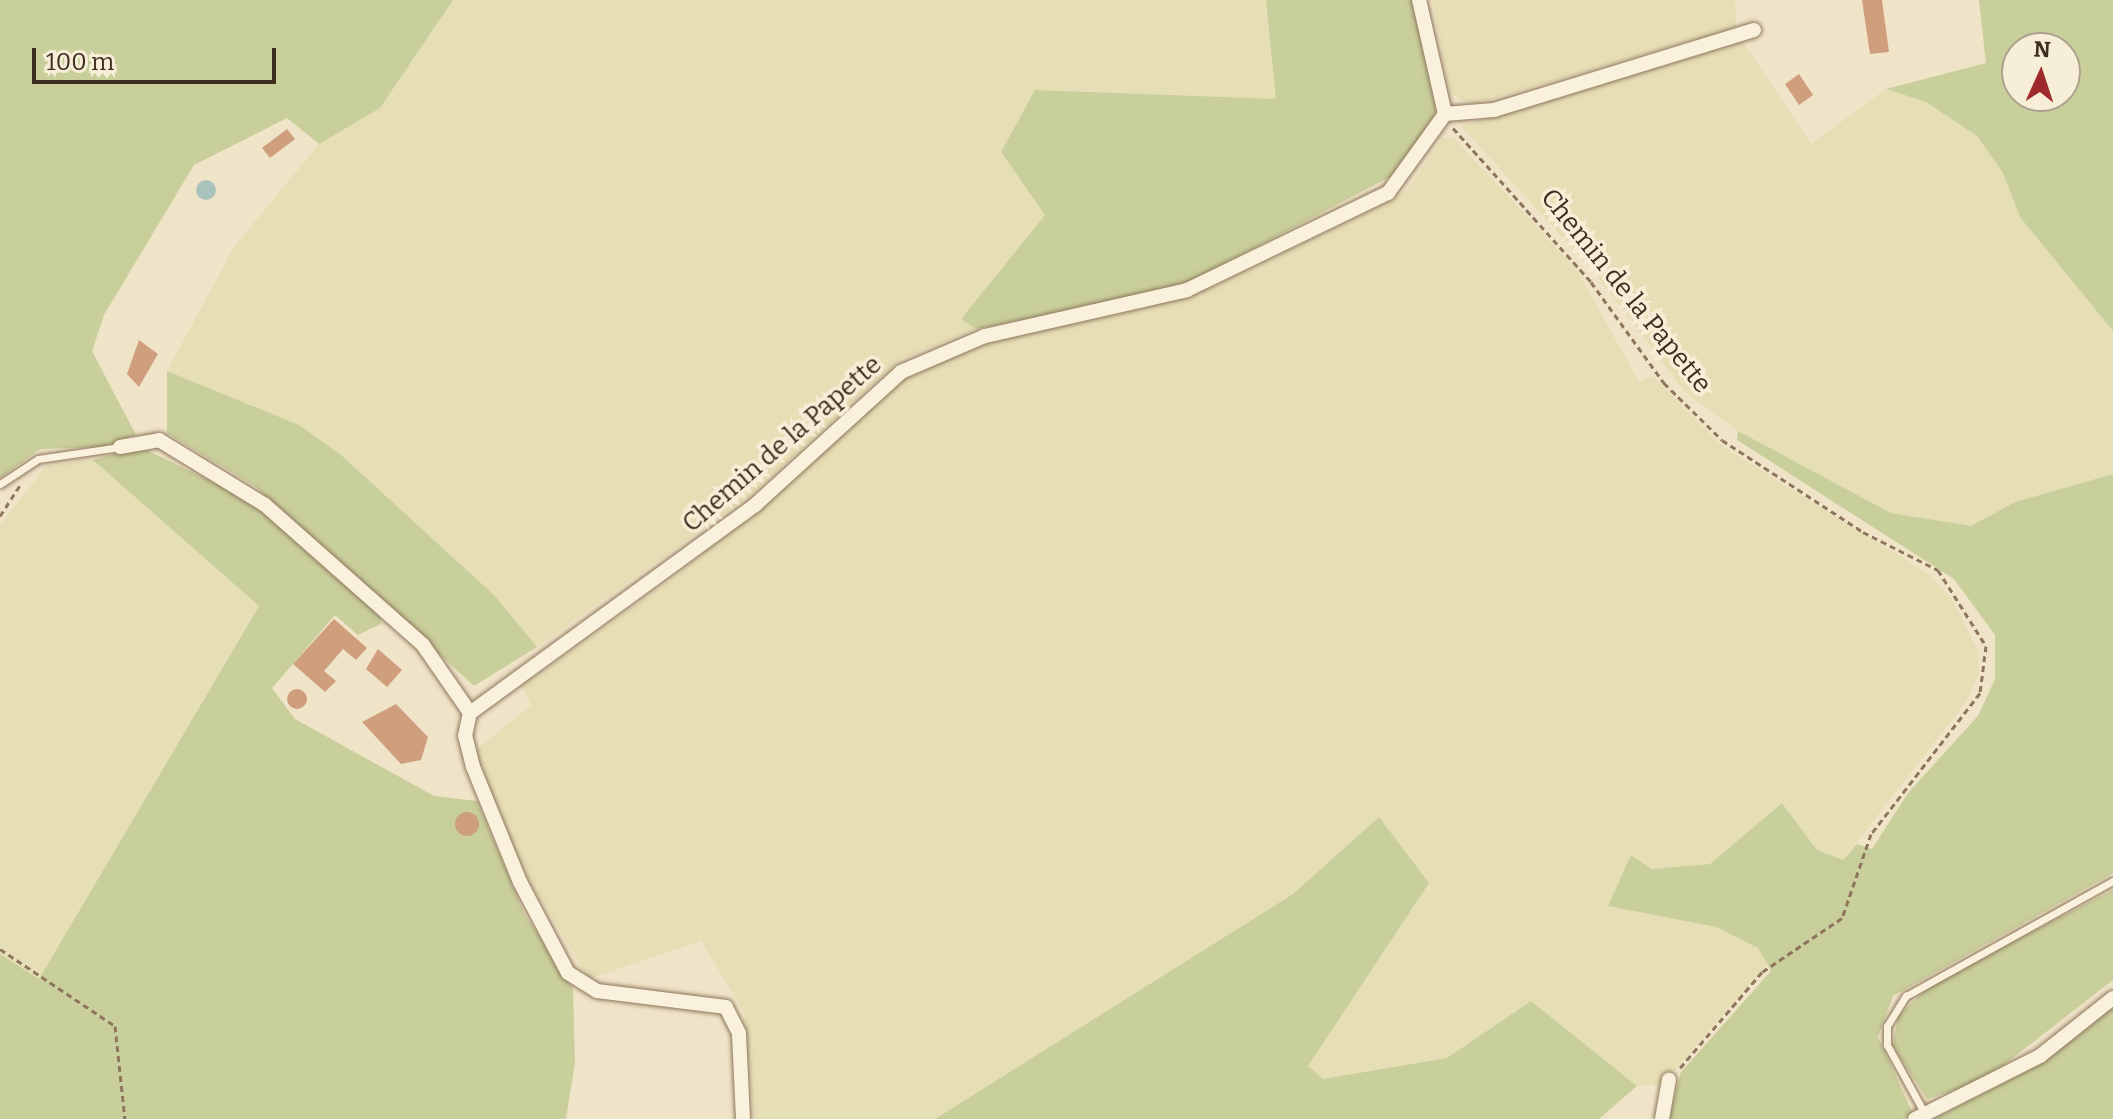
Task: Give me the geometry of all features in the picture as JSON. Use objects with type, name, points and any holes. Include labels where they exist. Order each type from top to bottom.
[{"type":"street","points":[[1419,0],[1445,114],[1494,110],[1754,30]]},
{"type":"street","name":"Chemin de la Papette","points":[[469,717],[755,505],[901,372],[985,336],[1214,279],[1388,193],[1445,114]]},
{"type":"street","points":[[120,447],[159,440],[265,505],[423,645],[469,717],[473,767],[568,973],[597,991],[726,1007],[739,1033],[743,1119]]},
{"type":"street","points":[[1920,1116],[2040,1056],[2113,998]]},
{"type":"street","points":[[1662,1119],[1669,1080]]},
{"type":"lane","points":[[0,484],[38,459],[120,447]]},
{"type":"lane","points":[[1920,1116],[1887,1045],[1887,1026],[1906,996],[2113,881]]},
{"type":"path","name":"Chemin de la Papette","points":[[1445,114],[1591,282],[1664,383],[1722,440],[1863,532],[1938,570],[1986,646],[1980,693],[1871,834],[1842,918],[1762,972],[1669,1080]]},
{"type":"path","points":[[0,949],[115,1026],[125,1119]]},
{"type":"shaded area","points":[[453,0],[1266,0],[1277,99],[1035,90],[1001,152],[1045,215],[962,318],[976,329],[901,359],[753,493],[537,647],[495,596],[340,454],[299,425],[167,371],[234,247],[319,144],[380,108]]},
{"type":"shaded area","points":[[1432,0],[1735,0],[1736,27],[1471,105],[1450,93]]},
{"type":"shaded area","points":[[1743,42],[1811,144],[1886,89],[1926,102],[1977,136],[2003,173],[2020,217],[2113,331],[2113,474],[2015,502],[1971,526],[1891,513],[1738,431],[1685,392],[1595,273],[1461,126]]},
{"type":"shaded area","points":[[1453,137],[1577,270],[1639,382],[1653,376],[1722,446],[1930,575],[1952,599],[1978,651],[1979,674],[1966,702],[1843,860],[1817,850],[1782,803],[1710,864],[1652,869],[1631,855],[1609,906],[1716,927],[1758,948],[1767,965],[1663,1084],[1637,1086],[1531,1001],[1447,1058],[1323,1079],[1308,1066],[1429,883],[1379,817],[1293,894],[935,1119],[754,1119],[744,1012],[701,941],[589,979],[524,872],[475,751],[531,705],[522,686],[675,577],[906,377],[982,343],[1208,289],[1388,203],[1408,189],[1443,138]]},
{"type":"shaded area","points":[[93,460],[259,605],[39,979],[0,954],[0,525],[46,466]]},
{"type":"green space","points":[[0,0],[453,0],[380,108],[319,144],[287,118],[194,165],[104,315],[92,351],[136,435],[102,447],[40,449],[0,478]]},
{"type":"green space","points":[[1266,0],[1413,0],[1436,111],[1403,170],[1176,289],[976,329],[961,319],[1045,215],[1001,152],[1035,90],[1276,99]]},
{"type":"green space","points":[[1979,0],[2113,0],[2113,331],[2020,217],[2003,173],[1977,136],[1926,102],[1886,89],[1986,63]]},
{"type":"green space","points":[[167,371],[299,425],[340,454],[495,596],[537,647],[474,686],[256,487],[167,433]]},
{"type":"green space","points":[[1738,431],[1891,513],[1971,526],[2015,502],[2113,474],[2113,873],[1893,996],[1878,1037],[1913,1114],[1904,1119],[1669,1119],[1681,1072],[1771,971],[1758,948],[1716,927],[1608,906],[1631,855],[1652,869],[1710,864],[1782,803],[1817,850],[1843,860],[1857,844],[1872,849],[1908,793],[1978,716],[1995,679],[1995,635],[1954,579],[1737,440]]},
{"type":"green space","points":[[140,447],[246,498],[379,608],[381,624],[358,635],[335,615],[272,688],[295,719],[434,796],[477,801],[524,913],[573,989],[575,1063],[566,1119],[0,1119],[0,954],[39,979],[259,606],[93,460]]},
{"type":"green space","points":[[1379,817],[1429,883],[1308,1066],[1323,1079],[1447,1058],[1531,1001],[1637,1086],[1599,1119],[935,1119],[1293,894]]},
{"type":"green space","points":[[2113,890],[2113,980],[1983,1081],[1927,1099],[1893,1046],[1898,1016],[1933,983]]},
{"type":"green space","points":[[2113,1006],[2113,1119],[1934,1119],[2029,1070]]},
{"type":"water","points":[[206,180],[213,183],[216,190],[213,197],[206,200],[199,197],[196,190],[199,183]]},
{"type":"building","points":[[1862,0],[1882,0],[1889,52],[1870,54]]},
{"type":"building","points":[[1799,74],[1813,95],[1799,105],[1785,84]]},
{"type":"building","points":[[287,129],[295,139],[270,158],[262,148]]},
{"type":"building","points":[[139,340],[158,354],[139,387],[127,374]]},
{"type":"building","points":[[334,619],[367,648],[356,660],[343,649],[324,671],[336,681],[325,692],[293,664]]},
{"type":"building","points":[[378,649],[402,670],[387,687],[366,669]]},
{"type":"building","points":[[297,689],[304,692],[307,699],[304,706],[297,709],[290,706],[287,699],[290,692]]},
{"type":"building","points":[[396,704],[428,737],[421,760],[401,764],[362,722]]},
{"type":"building","points":[[467,812],[476,815],[479,824],[476,833],[467,836],[458,833],[455,824],[458,815]]}]
